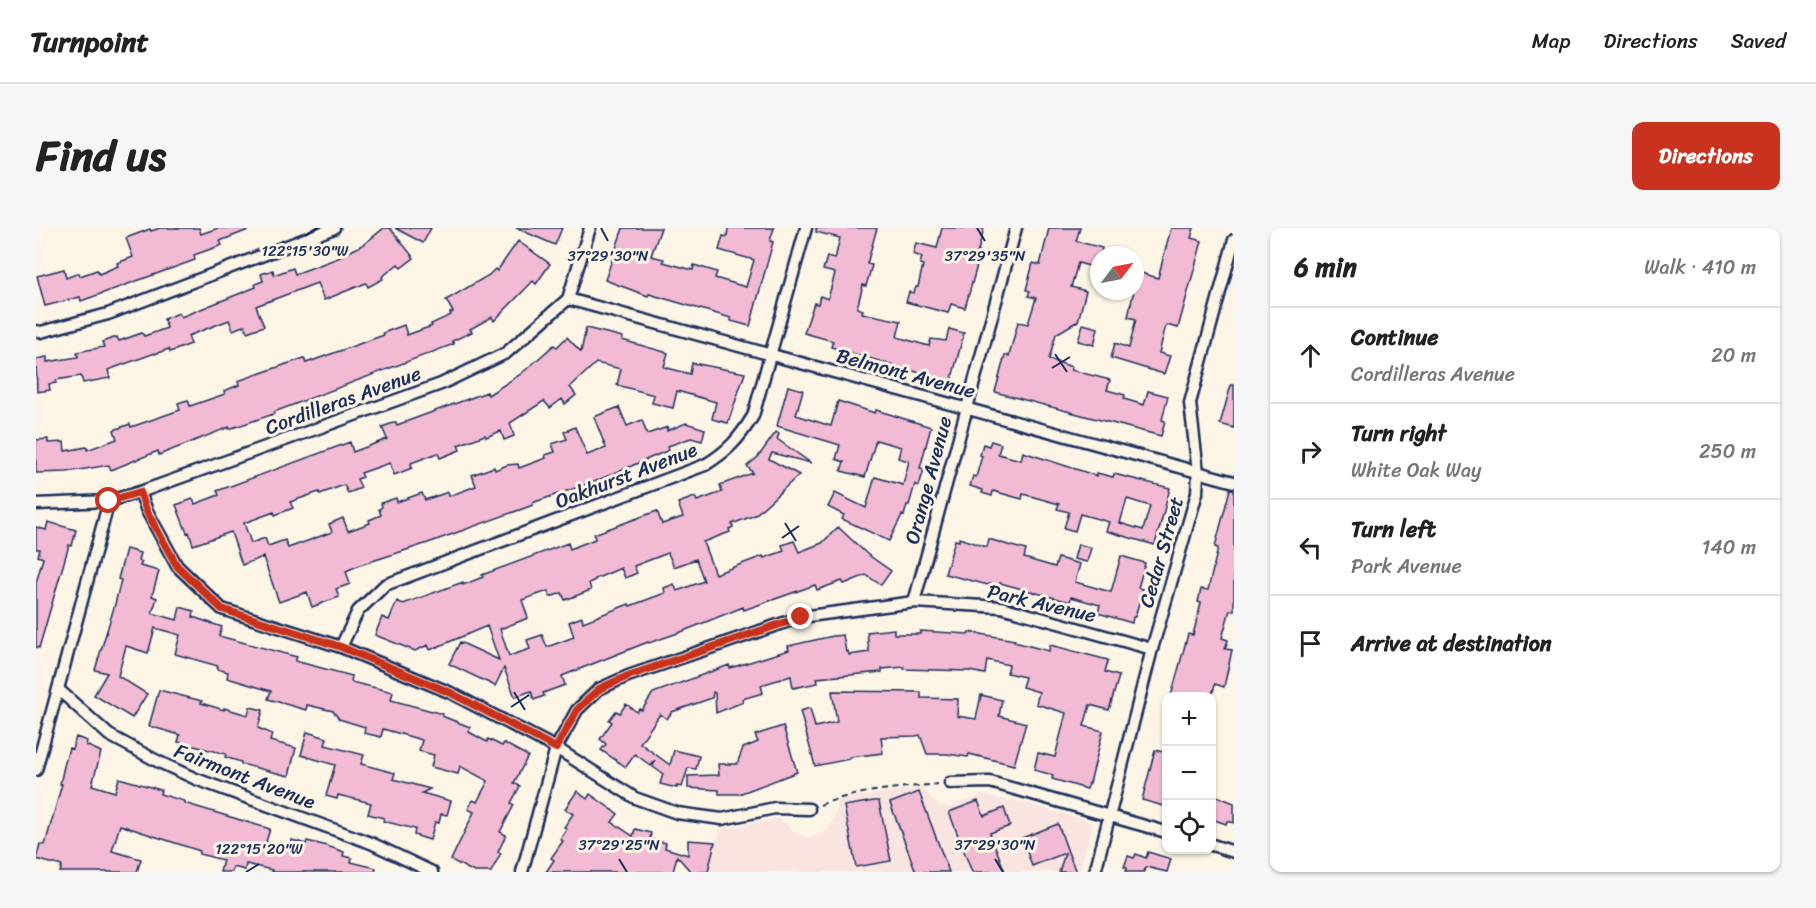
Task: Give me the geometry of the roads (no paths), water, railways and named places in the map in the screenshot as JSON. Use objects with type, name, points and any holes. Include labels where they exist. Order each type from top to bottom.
[{"type":"street","points":[[36,331],[41,332],[108,314],[334,228]]},
{"type":"street","points":[[568,299],[590,228]]},
{"type":"street","name":"Oakhurst Avenue","points":[[341,647],[358,611],[385,585],[705,465],[727,451],[742,435],[753,416],[806,228]]},
{"type":"street","name":"Orange Avenue","points":[[914,602],[1016,228]]},
{"type":"street","name":"Cedar Street","points":[[1095,872],[1152,649],[1197,493],[1198,472],[1190,403],[1234,240]]},
{"type":"street","name":"Belmont Avenue","points":[[568,299],[1234,482]]},
{"type":"street","name":"Cordilleras Avenue","points":[[36,504],[109,501],[140,492],[441,384],[506,353],[568,299]]},
{"type":"street","points":[[140,492],[147,512],[177,566],[222,609],[341,647],[451,693],[556,748],[635,798],[676,813],[722,819],[776,808],[809,809]]},
{"type":"street","points":[[36,770],[109,501]]},
{"type":"street","name":"Park Avenue","points":[[522,872],[556,748],[577,710],[599,689],[628,676],[801,617],[914,602],[1001,608],[1152,649]]},
{"type":"street","name":"Fairmont Avenue","points":[[59,690],[110,735],[159,762],[196,779],[370,843],[432,872]]},
{"type":"street","points":[[950,783],[990,782],[1162,831]]},
{"type":"street","points":[[1216,846],[1234,852]]}]
